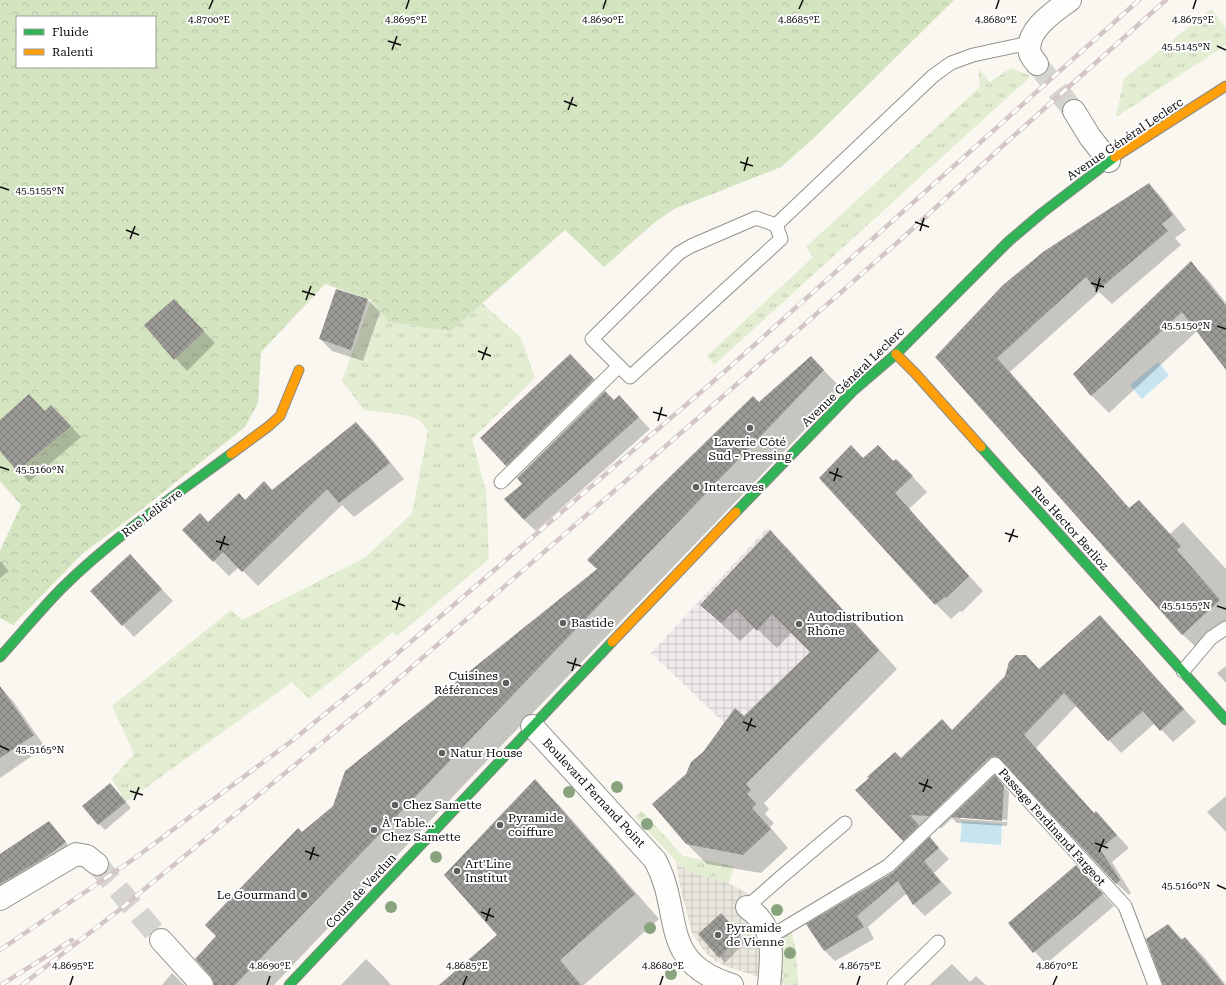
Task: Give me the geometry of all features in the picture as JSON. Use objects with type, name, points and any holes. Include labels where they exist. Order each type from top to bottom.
[{"type":"main road","name":"Avenue Général Leclerc","points":[[532,726],[854,390],[896,354],[1009,240],[1109,161],[1226,86]]},
{"type":"main road","name":"Rue Hector Berlioz","points":[[896,354],[1226,720]]},
{"type":"main road","name":"Rue Lelièvre","points":[[0,657],[63,587],[128,530],[269,426],[280,416],[300,370]]},
{"type":"main road","name":"Cours de Verdun","points":[[290,985],[532,726]]},
{"type":"street","points":[[1037,64],[1030,54],[1029,43],[1038,26],[1052,13],[1070,0]]},
{"type":"street","points":[[1074,111],[1090,137],[1109,161]]},
{"type":"street","name":"Boulevard Fernand Point","points":[[532,726],[655,860],[661,870],[677,938],[687,958],[692,964],[708,976],[732,985]]},
{"type":"street","points":[[0,899],[76,854],[87,856],[97,864]]},
{"type":"street","points":[[747,907],[760,918],[770,941],[771,955],[769,985]]},
{"type":"street","points":[[160,940],[202,985]]},
{"type":"lane","points":[[776,225],[933,76],[951,63],[973,55],[1029,43]]},
{"type":"lane","points":[[756,218],[776,225],[781,239],[630,377],[592,339],[679,253],[691,246],[756,218]]},
{"type":"lane","points":[[500,482],[619,366]]},
{"type":"lane","points":[[1183,671],[1211,638],[1226,628]]},
{"type":"lane","name":"Passage Ferdinand Fargeot","points":[[778,932],[888,866],[995,764],[1125,906],[1155,985]]},
{"type":"lane","points":[[747,907],[845,823]]},
{"type":"lane","points":[[894,985],[938,942]]},
{"type":"shaded area","points":[[768,527],[879,650],[776,753],[741,739],[651,653]]},
{"type":"shaded area","points":[[676,861],[686,870],[698,875],[723,881],[737,887],[757,900],[776,924],[783,947],[784,985],[728,967],[715,961],[705,952],[692,933],[680,886]],"holes":[[[721,913],[742,936],[739,940],[737,938],[702,937],[698,933],[702,930],[704,932]]]},
{"type":"green space","points":[[0,0],[954,0],[815,137],[781,167],[674,209],[654,223],[604,267],[565,230],[451,331],[388,322],[371,300],[325,284],[261,352],[258,403],[245,427],[137,513],[82,554],[13,625],[0,618],[0,551],[21,505],[0,481]]},
{"type":"green space","points":[[1211,9],[1226,29],[1226,45],[1116,117],[1124,79]]},
{"type":"green space","points":[[1011,68],[1031,76],[714,365],[707,356],[813,257],[806,247],[980,87],[978,69],[990,82]]},
{"type":"green space","points":[[371,300],[388,322],[451,331],[482,303],[521,338],[535,378],[472,439],[486,491],[489,559],[397,636],[393,632],[309,699],[292,682],[126,802],[112,779],[134,754],[112,706],[231,610],[242,620],[366,557],[412,513],[428,431],[420,420],[406,415],[364,410],[342,381]]},
{"type":"green space","points":[[642,811],[683,856],[734,866],[729,883],[698,875],[686,870],[635,817]]},
{"type":"green space","points":[[791,929],[796,951],[798,985],[784,985],[783,947],[779,934]]},
{"type":"water","points":[[1158,362],[1169,375],[1142,399],[1130,385]]},
{"type":"water","points":[[962,821],[1002,824],[1001,845],[960,842]]},
{"type":"building","points":[[1149,183],[1173,215],[1162,224],[1168,231],[1097,291],[1086,277],[997,358],[1129,508],[1139,500],[1181,546],[1177,550],[1220,600],[1182,635],[935,357],[1003,285],[1043,252]]},
{"type":"building","points":[[1191,261],[1226,306],[1226,370],[1182,312],[1091,396],[1073,374]]},
{"type":"building","points":[[336,289],[368,299],[351,350],[319,339]]},
{"type":"building","points":[[174,299],[204,331],[174,360],[144,325]]},
{"type":"building","points":[[570,354],[594,379],[506,466],[480,438]]},
{"type":"building","points":[[811,356],[824,370],[235,985],[214,985],[211,977],[195,959],[216,936],[205,925],[298,828],[302,832],[333,806],[345,771],[597,569],[587,560],[649,497],[753,396],[759,402]]},
{"type":"building","points":[[605,391],[614,400],[619,395],[639,417],[524,520],[504,499],[522,484],[517,478]]},
{"type":"building","points":[[29,394],[45,411],[51,405],[71,426],[17,471],[0,451],[0,420]]},
{"type":"building","points":[[356,422],[390,463],[339,503],[327,489],[242,572],[223,552],[213,562],[182,530],[200,513],[208,522],[239,493],[245,500],[264,481],[272,490]]},
{"type":"building","points":[[851,445],[863,458],[878,445],[893,461],[896,459],[913,476],[895,493],[969,576],[946,598],[945,597],[935,605],[819,478]]},
{"type":"building","points":[[770,530],[879,650],[746,784],[751,790],[747,794],[756,804],[752,808],[771,829],[743,855],[686,844],[652,804],[686,774],[691,762],[703,752],[735,708],[744,716],[810,652],[772,614],[757,631],[736,609],[721,623],[700,605]]},
{"type":"building","points":[[130,554],[162,589],[122,626],[90,591]]},
{"type":"building","points":[[1100,615],[1184,709],[1160,731],[1143,711],[1108,741],[1064,693],[1024,735],[1094,813],[1096,811],[1117,835],[1100,849],[1120,880],[1116,884],[998,757],[994,756],[989,758],[929,816],[910,815],[919,825],[903,841],[855,790],[895,752],[901,758],[942,719],[952,730],[1005,676],[1009,662],[1016,655],[1026,655],[1039,669]]},
{"type":"building","points":[[0,686],[34,735],[0,758]]},
{"type":"building","points":[[995,775],[1004,786],[1002,821],[951,817]]},
{"type":"building","points":[[535,779],[635,894],[560,960],[581,985],[439,985],[497,935],[444,875]]},
{"type":"building","points":[[110,783],[126,802],[98,825],[82,806]]},
{"type":"building","points":[[49,821],[66,842],[44,858],[0,884],[0,854]]},
{"type":"building","points":[[930,837],[939,848],[924,861],[941,882],[913,905],[898,881],[857,916],[864,927],[824,951],[806,924],[892,873]]},
{"type":"building","points":[[1076,865],[1103,894],[1033,953],[1008,923]]},
{"type":"building","name":"Pyramide de Vienne","points":[[721,913],[741,935],[719,958],[698,934]]},
{"type":"building","points":[[1168,924],[1181,940],[1185,937],[1224,985],[1163,985],[1146,939]]},
{"type":"tunnel","points":[[1037,64],[1074,111]]},
{"type":"tunnel","points":[[97,864],[161,940]]},
{"type":"railway","points":[[0,950],[135,858],[293,740],[370,677],[723,373],[1139,0]]},
{"type":"railway","points":[[22,985],[118,911],[382,693],[908,233],[1008,141],[1166,0]]},
{"type":"railway","points":[[1,985],[72,940]]},
{"type":"traffic: fast","points":[[736,512],[854,390],[896,354],[1009,241],[1042,213],[1115,157]]},
{"type":"traffic: fast","points":[[981,447],[1226,720]]},
{"type":"traffic: fast","points":[[0,657],[55,595],[103,551],[231,454]]},
{"type":"traffic: fast","points":[[289,985],[612,642]]},
{"type":"traffic: slow","points":[[1115,157],[1226,86]]},
{"type":"traffic: slow","points":[[896,354],[915,373],[981,447]]},
{"type":"traffic: slow","points":[[231,454],[280,416],[299,370]]},
{"type":"traffic: slow","points":[[612,642],[736,512]]},
{"type":"place","name":"Laverie Côté Sud - Pressing","points":[[750,428]]},
{"type":"place","name":"Intercaves","points":[[696,487]]},
{"type":"place","name":"Bastide","points":[[563,623]]},
{"type":"place","name":"Autodistribution Rhône","points":[[799,624]]},
{"type":"place","name":"Cuisines Références","points":[[506,683]]},
{"type":"place","name":"Natur House","points":[[442,753]]},
{"type":"place","name":"Chez Samette","points":[[395,805]]},
{"type":"place","name":"Pyramide coiffure","points":[[500,825]]},
{"type":"place","name":"À Table... Chez Samette","points":[[374,830]]},
{"type":"place","name":"Art'Line Institut","points":[[457,871]]},
{"type":"place","name":"Le Gourmand","points":[[304,895]]},
{"type":"place","name":"Pyramide de Vienne","points":[[718,935]]}]
